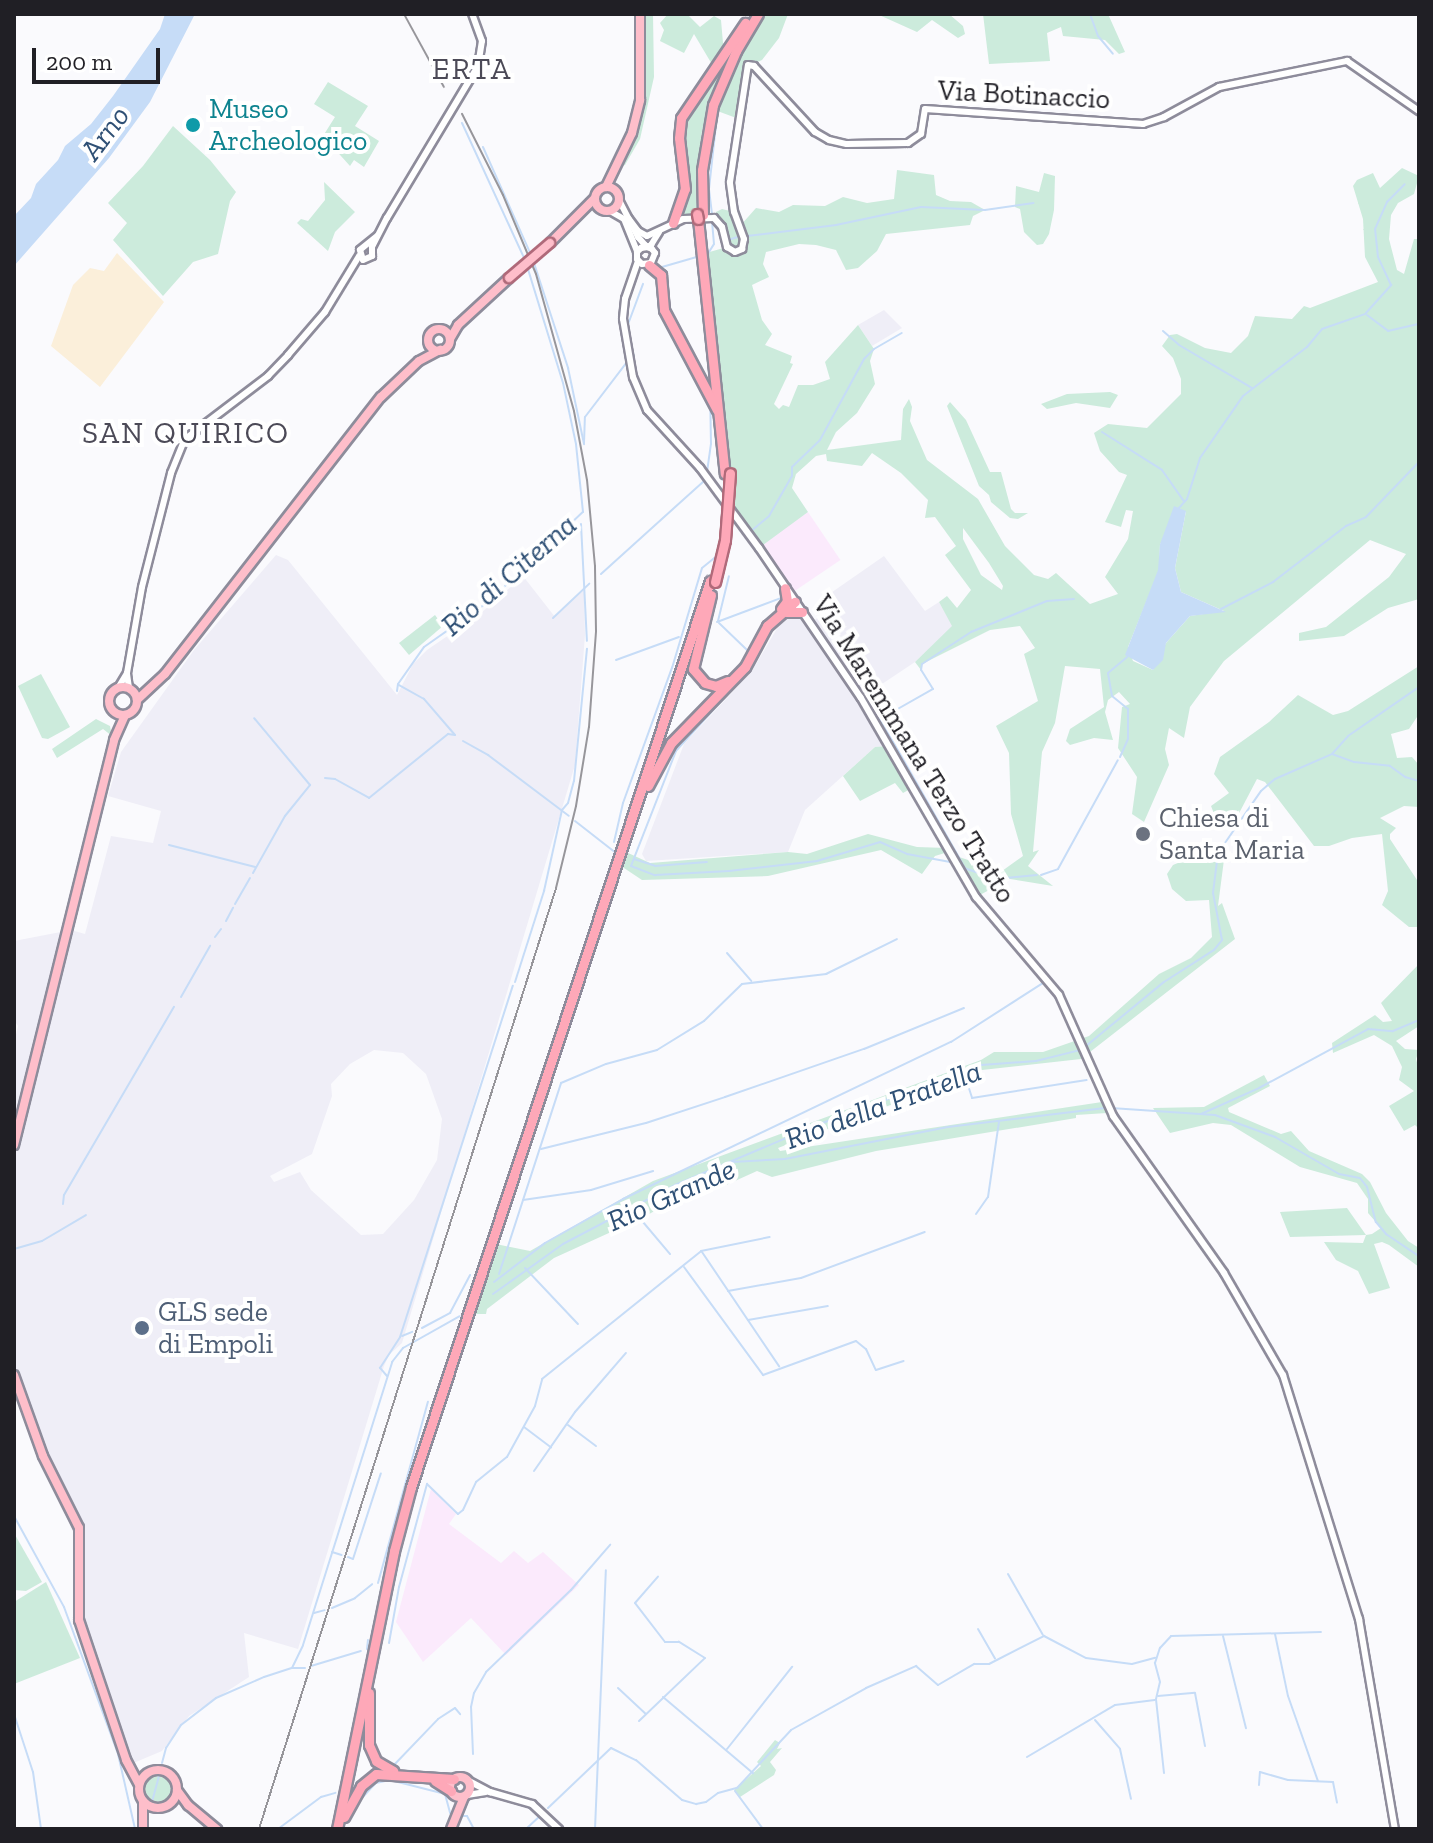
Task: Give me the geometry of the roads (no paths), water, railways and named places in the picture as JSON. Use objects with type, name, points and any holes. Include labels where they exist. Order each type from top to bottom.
[{"type":"highway","points":[[700,217],[702,170],[713,105],[736,51],[758,14]]},
{"type":"highway","points":[[700,217],[684,212],[679,138],[681,118],[748,18]]},
{"type":"highway","points":[[339,1829],[394,1551],[411,1487],[725,540],[727,471],[700,217],[698,162],[709,103],[748,18]]},
{"type":"highway","points":[[673,223],[684,199]]},
{"type":"highway","points":[[642,261],[661,275],[664,310],[715,403],[727,471]]},
{"type":"highway","points":[[712,581],[693,663],[699,679],[709,685],[720,685],[733,676],[764,626],[794,601]]},
{"type":"highway","points":[[646,789],[671,743],[745,667],[767,626],[782,611],[787,601],[785,588]]},
{"type":"highway","points":[[344,1817],[399,1552],[423,1464],[711,595]]},
{"type":"highway","points":[[782,611],[802,612]]},
{"type":"highway","points":[[369,1692],[367,1735],[371,1751],[379,1764],[396,1773]]},
{"type":"highway","points":[[339,1829],[368,1780],[382,1773],[432,1780],[454,1779]]},
{"type":"highway","points":[[432,1780],[452,1792]]},
{"type":"main road","points":[[577,217],[605,210],[619,200],[615,190],[618,167],[640,100],[640,14]]},
{"type":"main road","points":[[14,1145],[120,714],[109,699],[118,688],[133,693],[156,684],[357,425],[419,361],[447,347],[462,321],[577,217],[594,199],[596,192],[606,187],[618,167]]},
{"type":"main road","points":[[606,187],[615,190]]},
{"type":"main road","points":[[594,199],[605,210]]},
{"type":"main road","points":[[419,361],[431,333],[462,321]]},
{"type":"main road","points":[[440,329],[447,332],[450,339]]},
{"type":"main road","points":[[428,342],[440,350]]},
{"type":"main road","points":[[120,714],[135,709],[133,693]]},
{"type":"main road","points":[[14,1375],[43,1456],[79,1528],[79,1620],[125,1755],[139,1784],[144,1829]]},
{"type":"main road","points":[[125,1755],[137,1765],[172,1775],[177,1790],[198,1814],[214,1826]]},
{"type":"main road","points":[[139,1784],[144,1776],[154,1770]]},
{"type":"main road","points":[[451,1829],[454,1779],[461,1776],[469,1781],[466,1795],[454,1814]]},
{"type":"main road","points":[[144,1829],[177,1790]]},
{"type":"main road","points":[[452,1792],[466,1795]]},
{"type":"main road","points":[[143,1802],[198,1814]]},
{"type":"street","points":[[118,688],[127,673],[142,587],[171,473],[184,440],[268,376],[314,326],[377,236],[470,81],[481,50],[480,34],[472,14]]},
{"type":"street","name":"Via Botinaccio","points":[[700,217],[719,221],[727,247],[735,252],[742,249],[744,239],[731,198],[730,182],[748,65],[754,66],[815,132],[847,144],[908,143],[921,134],[925,109],[1143,124],[1164,117],[1219,87],[1347,61],[1419,111]]},
{"type":"street","points":[[619,200],[648,247],[655,253]]},
{"type":"street","points":[[605,210],[624,219],[642,261]]},
{"type":"street","points":[[642,261],[641,248],[648,247],[658,234],[673,223],[700,217]]},
{"type":"street","points":[[629,219],[642,234],[658,234]]},
{"type":"street","points":[[642,261],[655,253],[658,234]]},
{"type":"street","points":[[362,258],[371,258],[368,249]]},
{"type":"street","name":"Via Maremmana Terzo Tratto","points":[[642,261],[625,299],[623,319],[633,377],[641,400],[700,468],[861,698],[976,897],[1044,974],[1066,1007],[1113,1116],[1224,1273],[1283,1375],[1359,1619],[1395,1829]]},
{"type":"street","points":[[127,673],[133,693]]},
{"type":"street","points":[[469,1781],[490,1792],[532,1804],[559,1829]]},
{"type":"street","points":[[466,1795],[490,1792]]},
{"type":"water","name":"Arno","points":[[165,14],[195,14],[150,102],[109,158],[14,266],[14,216],[31,198],[36,184],[58,160],[65,146],[91,124],[113,96],[160,29]]},
{"type":"water","points":[[1174,506],[1186,511],[1175,568],[1181,592],[1226,612],[1190,616],[1166,643],[1163,660],[1153,670],[1125,655],[1158,570],[1160,544]]},
{"type":"waterway","points":[[1090,14],[1098,36],[1113,54]]},
{"type":"waterway","points":[[712,214],[709,189],[717,115]]},
{"type":"waterway","points":[[462,123],[525,260]]},
{"type":"waterway","points":[[483,147],[531,255]]},
{"type":"waterway","points":[[1366,313],[1391,285],[1378,257],[1375,229],[1387,202],[1405,184]]},
{"type":"waterway","name":"Rio di Citerna","points":[[747,236],[836,225],[921,207],[985,210],[1034,203]]},
{"type":"waterway","name":"Rio di Citerna","points":[[709,252],[714,244],[712,222]]},
{"type":"waterway","name":"Rio di Citerna","points":[[728,240],[738,237]]},
{"type":"waterway","points":[[662,267],[697,257],[700,277]]},
{"type":"waterway","points":[[533,260],[568,368],[584,444]]},
{"type":"waterway","name":"Rio di Citerna","points":[[397,691],[398,684],[424,647],[488,602],[583,512],[576,444],[563,383],[527,266]]},
{"type":"waterway","points":[[627,327],[643,284]]},
{"type":"waterway","points":[[701,292],[703,313]]},
{"type":"waterway","points":[[1178,509],[1187,499],[1200,458],[1243,396],[1307,347],[1322,329],[1365,314]]},
{"type":"waterway","points":[[1367,315],[1388,331],[1419,324]]},
{"type":"waterway","points":[[628,331],[634,356]]},
{"type":"waterway","points":[[1163,331],[1179,345],[1252,388]]},
{"type":"waterway","points":[[750,532],[769,516],[792,476],[792,467],[820,440],[864,359],[874,349],[902,333]]},
{"type":"waterway","points":[[584,443],[585,417],[627,362]]},
{"type":"waterway","points":[[707,472],[711,444],[710,405]]},
{"type":"waterway","points":[[1102,432],[1162,470],[1184,502]]},
{"type":"waterway","points":[[1221,609],[1273,582],[1346,526],[1366,517],[1419,462]]},
{"type":"waterway","points":[[601,574],[705,480]]},
{"type":"waterway","points":[[581,524],[587,641]]},
{"type":"waterway","points":[[614,842],[623,803],[672,668],[702,568],[717,556]]},
{"type":"waterway","points":[[718,621],[729,576]]},
{"type":"waterway","points":[[553,618],[589,584]]},
{"type":"waterway","points":[[717,622],[781,598]]},
{"type":"waterway","points":[[965,868],[880,719],[933,689],[921,670],[922,664],[971,632],[1047,601],[1074,599]]},
{"type":"waterway","points":[[719,623],[747,650]]},
{"type":"waterway","points":[[776,624],[743,677],[676,751],[631,866],[655,875],[729,871],[817,861],[880,842],[907,854],[950,862]]},
{"type":"waterway","points":[[616,660],[679,637]]},
{"type":"waterway","points":[[515,982],[544,891],[562,810],[568,803],[574,781],[587,649]]},
{"type":"waterway","points":[[1120,757],[1128,739],[1128,709],[1112,696],[1108,673],[1127,657]]},
{"type":"waterway","points":[[325,778],[335,779],[369,798],[448,734],[455,735],[424,699],[399,685]]},
{"type":"waterway","name":"Rio della Pratella","points":[[1086,1046],[1164,982],[1214,950],[1222,940],[1213,893],[1218,853],[1261,791],[1275,779],[1332,754],[1348,736],[1419,687]]},
{"type":"waterway","points":[[253,873],[285,816],[310,785],[254,718]]},
{"type":"waterway","points":[[463,741],[488,755],[569,816]]},
{"type":"waterway","points":[[1332,754],[1354,762],[1390,766],[1405,777],[1419,781]]},
{"type":"waterway","points":[[1041,875],[1058,869],[1118,760]]},
{"type":"waterway","points":[[575,821],[616,853]]},
{"type":"waterway","points":[[169,845],[255,867]]},
{"type":"waterway","points":[[634,859],[655,866],[707,862]]},
{"type":"waterway","points":[[964,868],[996,879],[1037,875]]},
{"type":"waterway","points":[[235,904],[250,878]]},
{"type":"waterway","points":[[226,921],[233,908]]},
{"type":"waterway","points":[[215,937],[221,929]]},
{"type":"waterway","points":[[499,1274],[561,1083],[606,1064],[657,1050],[704,1021],[742,984],[826,974],[897,939]]},
{"type":"waterway","points":[[181,997],[210,946]]},
{"type":"waterway","points":[[727,953],[751,981]]},
{"type":"waterway","points":[[494,1282],[545,1243],[623,1199],[951,1042],[1043,983]]},
{"type":"waterway","points":[[387,1376],[380,1368],[400,1337],[513,986]]},
{"type":"waterway","points":[[63,1204],[64,1195],[174,1007]]},
{"type":"waterway","points":[[541,1149],[646,1123],[725,1097],[864,1049],[964,1008]]},
{"type":"waterway","points":[[1201,1114],[1259,1088],[1368,1029],[1393,1031],[1419,1020]]},
{"type":"waterway","name":"Rio della Pratella","points":[[493,1294],[563,1244],[675,1185],[817,1125],[981,1065],[1036,1061],[1080,1050]]},
{"type":"waterway","points":[[964,1073],[972,1098],[1087,1080]]},
{"type":"waterway","name":"Rio Grande","points":[[732,1162],[785,1159],[948,1127],[1105,1108]]},
{"type":"waterway","points":[[1111,1108],[1215,1115],[1275,1137],[1339,1174],[1360,1178],[1367,1187],[1376,1222],[1386,1234],[1419,1256]]},
{"type":"waterway","points":[[976,1214],[988,1197],[999,1122]]},
{"type":"waterway","points":[[523,1200],[591,1190],[653,1171]]},
{"type":"waterway","points":[[632,1209],[670,1254]]},
{"type":"waterway","points":[[14,1249],[42,1241],[86,1215]]},
{"type":"waterway","points":[[728,1291],[801,1278],[925,1232]]},
{"type":"waterway","points":[[389,1643],[399,1587],[427,1484],[458,1514],[476,1482],[507,1457],[535,1406],[542,1379],[701,1251],[770,1237]]},
{"type":"waterway","points":[[702,1252],[779,1366]]},
{"type":"waterway","points":[[684,1267],[763,1375],[856,1341],[866,1349],[876,1370],[904,1361]]},
{"type":"waterway","points":[[525,1268],[578,1324]]},
{"type":"waterway","points":[[422,1328],[450,1313],[470,1275]]},
{"type":"waterway","points":[[748,1320],[828,1306]]},
{"type":"waterway","name":"Rio Grande","points":[[292,1668],[303,1645],[392,1362],[403,1348],[460,1316]]},
{"type":"waterway","points":[[402,1336],[412,1332]]},
{"type":"waterway","points":[[534,1471],[575,1412],[626,1353]]},
{"type":"waterway","points":[[378,1583],[428,1402]]},
{"type":"waterway","points":[[568,1425],[596,1446]]},
{"type":"waterway","points":[[524,1427],[551,1447]]},
{"type":"waterway","points":[[348,1557],[353,1559],[381,1473]]},
{"type":"waterway","points":[[14,1516],[64,1607],[118,1754],[135,1829]]},
{"type":"waterway","points":[[473,1754],[471,1707],[474,1693],[486,1672],[571,1590],[610,1545]]},
{"type":"waterway","points":[[332,1552],[342,1555]]},
{"type":"waterway","points":[[595,1829],[606,1570]]},
{"type":"waterway","points":[[1008,1574],[1043,1635]]},
{"type":"waterway","points":[[639,1721],[705,1658],[679,1642],[665,1642],[635,1603],[658,1577]]},
{"type":"waterway","points":[[332,1608],[355,1598],[372,1584]]},
{"type":"waterway","points":[[314,1613],[325,1610]]},
{"type":"waterway","points":[[978,1629],[995,1659]]},
{"type":"waterway","points":[[1164,1773],[1156,1699],[1160,1682],[1155,1663],[1160,1648],[1171,1636],[1321,1632]]},
{"type":"waterway","points":[[1275,1634],[1288,1696],[1318,1781]]},
{"type":"waterway","points":[[1044,1636],[1086,1658],[1132,1664],[1155,1658]]},
{"type":"waterway","points":[[548,1808],[611,1748],[636,1760],[682,1800],[696,1804],[706,1802],[718,1793],[737,1788],[791,1730],[866,1688],[916,1666],[938,1685],[974,1664],[989,1664],[1044,1636]]},
{"type":"waterway","points":[[1223,1636],[1246,1728]]},
{"type":"waterway","points":[[367,1649],[368,1640]]},
{"type":"waterway","points":[[311,1666],[361,1651]]},
{"type":"waterway","points":[[727,1749],[792,1667]]},
{"type":"waterway","name":"Rio Grande","points":[[162,1763],[166,1748],[181,1725],[216,1698],[264,1677],[292,1668],[305,1668]]},
{"type":"waterway","points":[[618,1688],[645,1713]]},
{"type":"waterway","points":[[1158,1696],[1195,1693],[1205,1746]]},
{"type":"waterway","points":[[663,1697],[753,1773]]},
{"type":"waterway","points":[[1027,1757],[1115,1705],[1155,1700]]},
{"type":"waterway","points":[[393,1766],[438,1719],[455,1708],[460,1714]]},
{"type":"waterway","points":[[14,1714],[33,1772],[41,1829]]},
{"type":"waterway","points":[[1095,1720],[1120,1749],[1131,1799]]},
{"type":"waterway","points":[[1259,1785],[1260,1772],[1288,1780],[1333,1782],[1337,1803]]},
{"type":"waterway","name":"Rio Grande","points":[[152,1802],[159,1775]]},
{"type":"waterway","points":[[361,1799],[376,1783],[390,1780],[445,1794],[450,1813]]},
{"type":"waterway","points":[[735,1791],[763,1829]]},
{"type":"waterway","points":[[278,1829],[321,1797],[335,1793]]},
{"type":"waterway","points":[[460,1816],[467,1816],[474,1829]]},
{"type":"waterway","points":[[526,1829],[540,1816]]},
{"type":"railway","points":[[404,14],[444,87]]},
{"type":"railway","points":[[259,1829],[556,888],[576,806],[589,727],[596,631],[595,566],[587,480],[574,411],[536,274],[503,195],[462,114]]},
{"type":"place","name":"Museo Archeologico","points":[[193,125]]},
{"type":"place","name":"Chiesa di Santa Maria","points":[[1143,834]]},
{"type":"place","name":"GLS sede di Empoli","points":[[142,1328]]},
{"type":"district","name":"ERTA","points":[[472,69]]},
{"type":"district","name":"SAN QUIRICO","points":[[186,433]]}]
